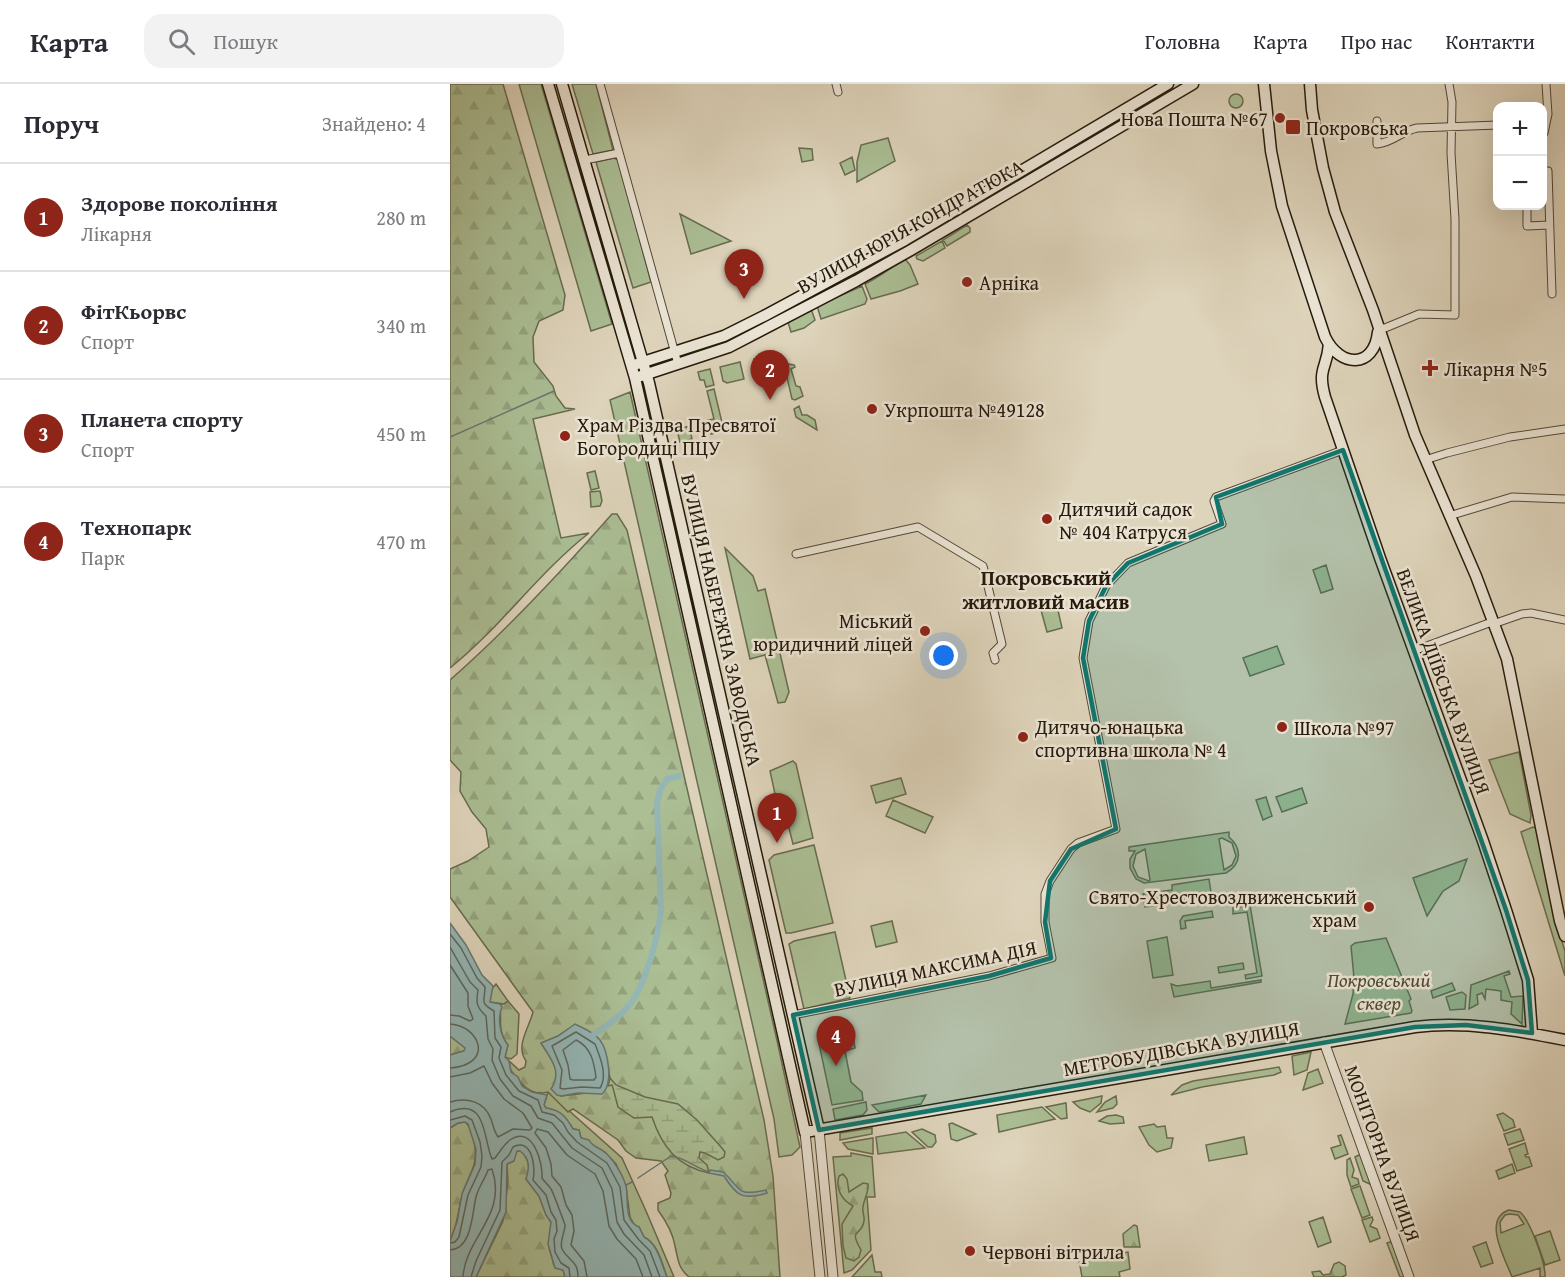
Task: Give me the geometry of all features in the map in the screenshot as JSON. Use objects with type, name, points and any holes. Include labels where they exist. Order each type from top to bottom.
[{"type":"main road","name":"ВУЛИЦЯ НАБЕРЕЖНА ЗАВОДСЬКА","points":[[548,84],[635,378],[805,1132]]},
{"type":"main road","name":"ВУЛИЦЯ НАБЕРЕЖНА ЗАВОДСЬКА","points":[[562,84],[647,374],[819,1130]]},
{"type":"main road","name":"ВУЛИЦЯ ЮРІЯ КОНДРАТЮКА","points":[[632,366],[724,336],[930,225],[1168,84]]},
{"type":"main road","name":"ВУЛИЦЯ ЮРІЯ КОНДРАТЮКА","points":[[635,378],[729,347],[886,264],[1193,84]]},
{"type":"main road","points":[[1310,84],[1312,110],[1328,190],[1425,460],[1476,576],[1507,658],[1539,823],[1565,936]]},
{"type":"main road","points":[[1264,86],[1271,151],[1282,206],[1309,292],[1329,344],[1338,355],[1346,359],[1359,360],[1372,350],[1377,339],[1378,328]]},
{"type":"main road","points":[[1153,94],[1158,104]]},
{"type":"main road","points":[[930,225],[935,235]]},
{"type":"main road","points":[[818,286],[824,296]]},
{"type":"main road","name":"ВЕЛИКА ДІЇВСЬКА ВУЛИЦЯ","points":[[1329,344],[1328,355],[1321,371],[1321,381],[1342,450],[1412,649],[1483,841],[1528,980],[1532,1033]]},
{"type":"main road","points":[[709,702],[722,699]]},
{"type":"main road","name":"МЕТРОБУДІВСЬКА ВУЛИЦЯ","points":[[805,1132],[1409,1028],[1451,1024],[1492,1027],[1565,1040]]},
{"type":"street","points":[[600,84],[678,364]]},
{"type":"street","points":[[1378,328],[1385,328],[1419,314],[1455,315],[1452,102],[1449,84]]},
{"type":"street","points":[[1546,84],[1547,119]]},
{"type":"street","points":[[1377,121],[1377,144],[1390,142],[1405,131],[1452,126],[1493,125]]},
{"type":"street","points":[[585,160],[619,153]]},
{"type":"street","points":[[1547,171],[1552,294]]},
{"type":"street","points":[[1527,210],[1527,226],[1549,225]]},
{"type":"street","points":[[1425,460],[1510,437],[1565,429]]},
{"type":"street","name":"ВУЛИЦЯ МАКСИМА ДІЯ","points":[[793,1015],[989,976],[1052,958],[1045,922],[1045,894],[1050,880],[1071,849],[1116,829],[1083,658],[1089,621],[1106,586],[1128,563],[1222,524],[1214,501],[1216,497],[1342,450]]},
{"type":"street","points":[[1449,516],[1512,498],[1565,500]]},
{"type":"street","points":[[796,554],[918,528],[983,566],[1002,644],[993,654],[995,660]]},
{"type":"street","points":[[1412,649],[1416,651],[1494,621],[1499,622],[1522,614],[1531,613],[1565,620]]},
{"type":"street","name":"МОНІТОРНА ВУЛИЦЯ","points":[[1324,1042],[1409,1277]]},
{"type":"street","name":"ВУЛИЦЯ НАБЕРЕЖНА ЗАВОДСЬКА","points":[[819,1130],[833,1277]]},
{"type":"street","name":"ВУЛИЦЯ НАБЕРЕЖНА ЗАВОДСЬКА","points":[[805,1132],[820,1277]]},
{"type":"highlighted area","points":[[1343,450],[1506,910],[1528,980],[1532,1033],[1466,1025],[1415,1027],[819,1130],[793,1015],[989,976],[1051,958],[1045,922],[1050,881],[1071,849],[1116,829],[1083,658],[1089,621],[1106,586],[1128,563],[1222,524],[1216,497]]},
{"type":"green space","points":[[450,84],[503,84],[565,295],[563,310],[539,321],[533,337],[534,362],[553,386],[556,396],[565,408],[575,409],[533,419],[561,538],[589,533],[553,565],[469,652],[450,668]]},
{"type":"green space","points":[[519,84],[541,84],[612,324],[591,331]]},
{"type":"green space","points":[[572,84],[596,84],[613,150],[593,154]]},
{"type":"green space","points":[[1236,94],[1241,96],[1243,101],[1241,106],[1236,108],[1231,106],[1229,101],[1231,96]]},
{"type":"green space","points":[[888,138],[895,161],[857,182],[857,162],[861,145]]},
{"type":"green space","points":[[799,148],[812,149],[813,160],[802,162]]},
{"type":"green space","points":[[852,157],[855,170],[845,175],[840,163]]},
{"type":"green space","points":[[614,158],[618,160],[651,282],[633,288],[596,162]]},
{"type":"green space","points":[[680,214],[731,241],[691,254]]},
{"type":"green space","points":[[967,225],[970,232],[947,246],[943,240]]},
{"type":"green space","points":[[942,241],[945,248],[923,261],[917,259],[916,256]]},
{"type":"green space","points":[[905,259],[918,284],[871,299],[865,284]]},
{"type":"green space","points":[[862,286],[867,299],[865,304],[821,319],[817,306]]},
{"type":"green space","points":[[811,309],[815,320],[804,328],[791,332],[788,322]]},
{"type":"green space","points":[[774,354],[778,371],[758,376],[754,359]]},
{"type":"green space","points":[[740,362],[744,379],[727,383],[723,381],[720,367]]},
{"type":"green space","points":[[788,364],[795,367],[791,369],[796,386],[800,387],[803,396],[795,400],[792,399],[785,369]]},
{"type":"green space","points":[[710,369],[714,385],[706,387],[704,380],[700,380],[698,372]]},
{"type":"green space","points":[[714,389],[724,431],[711,434],[708,420],[714,419],[707,391]]},
{"type":"green space","points":[[630,392],[800,1147],[792,1155],[779,1157],[774,1119],[610,400]]},
{"type":"green space","points":[[799,406],[802,415],[815,420],[817,430],[796,417],[794,409]]},
{"type":"green space","points":[[689,426],[692,439],[680,442],[677,430]]},
{"type":"green space","points":[[595,471],[599,488],[591,490],[587,473]]},
{"type":"green space","points":[[600,491],[602,501],[600,506],[591,507],[590,492]]},
{"type":"green space","points":[[612,514],[617,514],[627,530],[764,1120],[773,1176],[780,1277],[689,1277],[685,1274],[679,1263],[671,1232],[658,1210],[658,1203],[670,1198],[671,1193],[665,1175],[668,1171],[661,1161],[636,1158],[626,1151],[618,1140],[573,1109],[568,1112],[548,1092],[530,1090],[517,1079],[510,1069],[509,1061],[519,1070],[525,1067],[522,1043],[533,1012],[450,897],[450,869],[468,861],[489,847],[486,829],[472,812],[460,791],[461,772],[450,760],[450,680],[554,579]],"holes":[[[575,1025],[607,1062],[610,1078],[587,1093],[561,1096],[552,1088],[556,1070],[541,1043]]]},
{"type":"green space","points":[[725,548],[753,576],[758,591],[765,589],[789,692],[785,702],[778,703],[765,655],[750,659]]},
{"type":"green space","points":[[1326,565],[1333,589],[1321,593],[1313,570]]},
{"type":"green space","points":[[1057,606],[1062,628],[1047,632],[1041,610]]},
{"type":"green space","points":[[1277,646],[1284,664],[1250,676],[1243,658]]},
{"type":"green space","points":[[1519,752],[1531,815],[1530,823],[1510,814],[1489,760]]},
{"type":"green space","points":[[793,761],[796,764],[813,838],[793,844],[781,796],[775,794],[770,771]]},
{"type":"green space","points":[[901,778],[906,794],[876,803],[871,786]]},
{"type":"green space","points":[[1302,788],[1307,803],[1282,812],[1276,797]]},
{"type":"green space","points":[[1266,797],[1272,816],[1263,820],[1256,800]]},
{"type":"green space","points":[[893,800],[933,817],[925,833],[886,816]]},
{"type":"green space","points":[[1536,828],[1556,923],[1565,951],[1565,976],[1521,832]]},
{"type":"green space","points":[[1229,832],[1238,856],[1235,865],[1226,873],[1144,883],[1136,879],[1130,868],[1130,859],[1135,851],[1129,851],[1129,847]],"holes":[[[1222,838],[1232,843],[1236,856],[1232,865],[1224,870],[1219,839]],[[1145,849],[1150,880],[1149,881],[1138,877],[1133,866],[1136,854]]]},
{"type":"green space","points":[[814,845],[833,923],[786,933],[769,860],[774,855]]},
{"type":"green space","points":[[1467,859],[1459,881],[1443,891],[1427,916],[1413,878]]},
{"type":"green space","points":[[1209,879],[1212,899],[1145,907],[1143,894],[1172,890],[1172,885]]},
{"type":"green space","points":[[1250,905],[1262,976],[1246,979],[1245,975],[1257,973],[1247,912],[1233,914],[1233,908]]},
{"type":"green space","points":[[1212,911],[1213,917],[1185,921],[1186,928],[1181,929],[1180,921],[1183,916]]},
{"type":"green space","points":[[892,921],[897,942],[876,947],[871,926]]},
{"type":"green space","points":[[835,932],[850,998],[804,1009],[789,944]]},
{"type":"green space","points":[[1167,937],[1173,975],[1153,978],[1147,941]]},
{"type":"green space","name":"Покровський сквер","points":[[1386,938],[1411,999],[1409,1001],[1412,1011],[1345,1024],[1353,994],[1351,946],[1355,943]]},
{"type":"green space","points":[[1243,963],[1244,969],[1219,973],[1218,967]]},
{"type":"green space","points":[[1509,971],[1510,974],[1504,976],[1511,997],[1523,996],[1522,1024],[1511,1014],[1512,1002],[1501,1000],[1501,991],[1486,989],[1485,999],[1482,993],[1477,995],[1478,1004],[1469,1009],[1471,985]]},
{"type":"green space","points":[[1261,980],[1261,982],[1174,997],[1171,984],[1177,986],[1210,981],[1211,988]]},
{"type":"green space","points":[[1452,983],[1455,990],[1433,998],[1431,991]]},
{"type":"green space","points":[[496,984],[508,1001],[504,1004],[490,1002],[491,990]]},
{"type":"green space","points":[[1462,992],[1466,995],[1465,1009],[1450,1010],[1446,997]]},
{"type":"green space","points":[[508,1001],[519,1014],[517,1054],[511,1059],[505,1057],[508,1045],[502,1035],[501,1025],[500,1004]]},
{"type":"green space","points":[[852,1031],[855,1048],[845,1051],[851,1082],[862,1092],[863,1100],[832,1105],[818,1039]]},
{"type":"green space","points":[[450,1036],[466,1048],[464,1051],[450,1055]]},
{"type":"green space","points":[[1311,1052],[1307,1070],[1294,1075],[1292,1056]]},
{"type":"green space","points":[[1279,1067],[1281,1072],[1274,1075],[1202,1087],[1171,1095],[1182,1085],[1193,1081]]},
{"type":"green space","points":[[1318,1069],[1323,1083],[1303,1090],[1308,1073]]},
{"type":"green space","points":[[610,1078],[616,1085],[645,1097],[678,1104],[697,1120],[721,1147],[725,1152],[724,1157],[718,1160],[700,1152],[699,1158],[707,1165],[709,1173],[680,1161],[666,1146],[652,1117],[634,1118],[618,1107],[612,1085],[608,1086]]},
{"type":"green space","points":[[548,1092],[622,1158],[674,1277],[667,1277],[653,1244],[644,1237],[630,1217],[626,1187],[616,1164],[605,1152],[581,1138],[579,1130],[573,1129],[562,1115],[546,1108],[544,1105]]},
{"type":"green space","points":[[926,1095],[921,1104],[879,1112],[872,1105]]},
{"type":"green space","points":[[1102,1096],[1101,1103],[1090,1112],[1073,1102]]},
{"type":"green space","points":[[1116,1096],[1117,1104],[1113,1108],[1097,1112],[1105,1102]]},
{"type":"green space","points":[[866,1102],[867,1110],[863,1115],[835,1120],[833,1109]]},
{"type":"green space","points":[[1066,1103],[1067,1118],[1061,1119],[1046,1107]]},
{"type":"green space","points":[[1042,1107],[1055,1119],[999,1132],[997,1115]]},
{"type":"green space","points":[[1503,1113],[1513,1120],[1515,1127],[1504,1131],[1497,1115]]},
{"type":"green space","points":[[1107,1116],[1123,1117],[1124,1123],[1110,1124],[1099,1121]]},
{"type":"green space","points":[[465,1122],[473,1138],[476,1154],[450,1241],[450,1128]]},
{"type":"green space","points":[[952,1123],[976,1134],[957,1141],[951,1139],[949,1124]]},
{"type":"green space","points":[[1154,1124],[1157,1127],[1165,1126],[1167,1138],[1173,1138],[1171,1148],[1157,1152],[1149,1145],[1139,1127]]},
{"type":"green space","points":[[872,1128],[872,1134],[840,1140],[840,1133]]},
{"type":"green space","points":[[922,1129],[935,1135],[936,1142],[932,1147],[928,1147],[912,1132]]},
{"type":"green space","points":[[1520,1129],[1524,1140],[1508,1145],[1504,1134]]},
{"type":"green space","points":[[906,1132],[925,1148],[878,1154],[876,1137]]},
{"type":"green space","points":[[1341,1135],[1348,1154],[1335,1159],[1331,1148],[1341,1145],[1338,1136]]},
{"type":"green space","points":[[1244,1137],[1247,1154],[1209,1161],[1206,1145]]},
{"type":"green space","points":[[873,1138],[873,1154],[848,1149],[843,1143]]},
{"type":"green space","points":[[1525,1143],[1528,1154],[1525,1155],[1529,1157],[1532,1166],[1517,1171],[1509,1149]]},
{"type":"green space","points":[[517,1151],[521,1151],[526,1157],[529,1168],[526,1179],[539,1196],[551,1222],[549,1248],[555,1268],[563,1270],[565,1277],[476,1277],[503,1221],[508,1182],[507,1164],[512,1162]]},
{"type":"green space","points":[[851,1153],[872,1157],[875,1197],[867,1197],[871,1250],[852,1270],[844,1273],[833,1157],[851,1156]]},
{"type":"green space","points":[[1361,1154],[1372,1185],[1363,1181],[1355,1157]]},
{"type":"green space","points":[[1350,1158],[1354,1170],[1352,1177],[1358,1179],[1359,1184],[1351,1187],[1347,1175],[1347,1160]]},
{"type":"green space","points":[[1512,1164],[1515,1173],[1499,1179],[1496,1171]]},
{"type":"green space","points":[[843,1174],[847,1179],[849,1192],[863,1183],[868,1184],[863,1209],[864,1221],[855,1235],[861,1250],[859,1257],[854,1261],[846,1258],[843,1246],[842,1224],[853,1206],[846,1201],[839,1190],[839,1176]]},
{"type":"green space","points":[[1360,1186],[1370,1215],[1362,1218],[1351,1189]]},
{"type":"green space","points":[[1509,1210],[1520,1212],[1524,1217],[1537,1243],[1545,1277],[1540,1277],[1540,1268],[1512,1277],[1496,1230],[1501,1215]],"holes":[[[1505,1215],[1518,1215],[1524,1224],[1501,1233],[1500,1222]]]},
{"type":"green space","points":[[1323,1217],[1331,1242],[1318,1247],[1309,1222]]},
{"type":"green space","points":[[1372,1217],[1370,1226],[1377,1229],[1380,1238],[1370,1242],[1362,1220]]},
{"type":"green space","points":[[1134,1225],[1137,1226],[1140,1247],[1124,1247],[1123,1234]]},
{"type":"green space","points":[[1550,1231],[1560,1260],[1545,1265],[1535,1236]]},
{"type":"green space","points":[[1390,1242],[1405,1277],[1400,1277],[1387,1243]]},
{"type":"green space","points":[[1486,1242],[1493,1263],[1481,1267],[1473,1247]]},
{"type":"green space","points":[[1128,1252],[1130,1269],[1119,1272],[1120,1277],[1082,1277],[1079,1260]]},
{"type":"green space","points":[[872,1255],[875,1272],[881,1272],[882,1277],[852,1277]]},
{"type":"green space","points":[[1339,1262],[1345,1266],[1346,1275],[1314,1277],[1312,1272],[1320,1271],[1323,1275],[1330,1274],[1334,1264]]},
{"type":"water","points":[[450,923],[466,945],[482,975],[493,986],[490,1002],[500,1004],[502,1007],[500,1027],[508,1045],[505,1057],[509,1061],[511,1072],[518,1077],[522,1086],[532,1092],[547,1095],[544,1105],[546,1108],[556,1110],[573,1129],[579,1130],[581,1138],[589,1140],[613,1162],[626,1186],[631,1220],[639,1227],[644,1237],[653,1244],[667,1277],[565,1277],[563,1270],[555,1268],[548,1244],[551,1222],[539,1196],[526,1179],[528,1161],[520,1151],[517,1151],[514,1161],[507,1164],[506,1212],[476,1277],[450,1277],[450,1241],[457,1222],[462,1194],[475,1164],[476,1149],[468,1124],[458,1123],[450,1128],[450,1055],[464,1051],[465,1048],[450,1036]]},
{"type":"water","points":[[575,1024],[595,1035],[603,1045],[609,1075],[606,1089],[602,1094],[578,1093],[561,1096],[551,1089],[556,1076],[554,1065],[541,1043],[558,1036]]},
{"type":"water","points":[[710,1170],[723,1172],[743,1192],[766,1190],[767,1193],[741,1195],[732,1188],[724,1176],[709,1173]]},
{"type":"waterway","points":[[450,437],[554,391]]},
{"type":"waterway","points":[[593,1035],[617,1018],[629,1005],[635,997],[650,960],[661,909],[657,804],[660,790],[667,779],[679,776]]},
{"type":"waterway","points":[[638,1178],[671,1156],[681,1158],[709,1172]]},
{"type":"waterway","points":[[626,1185],[632,1182]]},
{"type":"place","name":"Нова Пошта №67","points":[[1280,118]]},
{"type":"place","name":"Покровська","points":[[1293,127]]},
{"type":"place","name":"Арніка","points":[[967,282]]},
{"type":"place","name":"Планета спорту","points":[[744,299]]},
{"type":"place","name":"Лікарня №5","points":[[1430,368]]},
{"type":"place","name":"ФiтКьорвс","points":[[770,400]]},
{"type":"place","name":"Укрпошта №49128","points":[[872,409]]},
{"type":"place","name":"Храм Різдва Пресвятої Богородиці ПЦУ","points":[[565,436]]},
{"type":"place","name":"Дитячий садок № 404 Катруся","points":[[1047,519]]},
{"type":"place","name":"Міський юридичний ліцей","points":[[925,631]]},
{"type":"place","name":"Школа №97","points":[[1282,727]]},
{"type":"place","name":"Дитячо-юнацька спортивна школа № 4","points":[[1023,737]]},
{"type":"place","name":"Здорове покоління","points":[[777,843]]},
{"type":"place","name":"Свято-Хрестовоздвиженський храм","points":[[1369,907]]},
{"type":"place","name":"Технопарк","points":[[836,1066]]},
{"type":"place","name":"Червоні вітрила","points":[[970,1251]]},
{"type":"district","name":"Покровський житловий масив","points":[[1046,589]]}]
